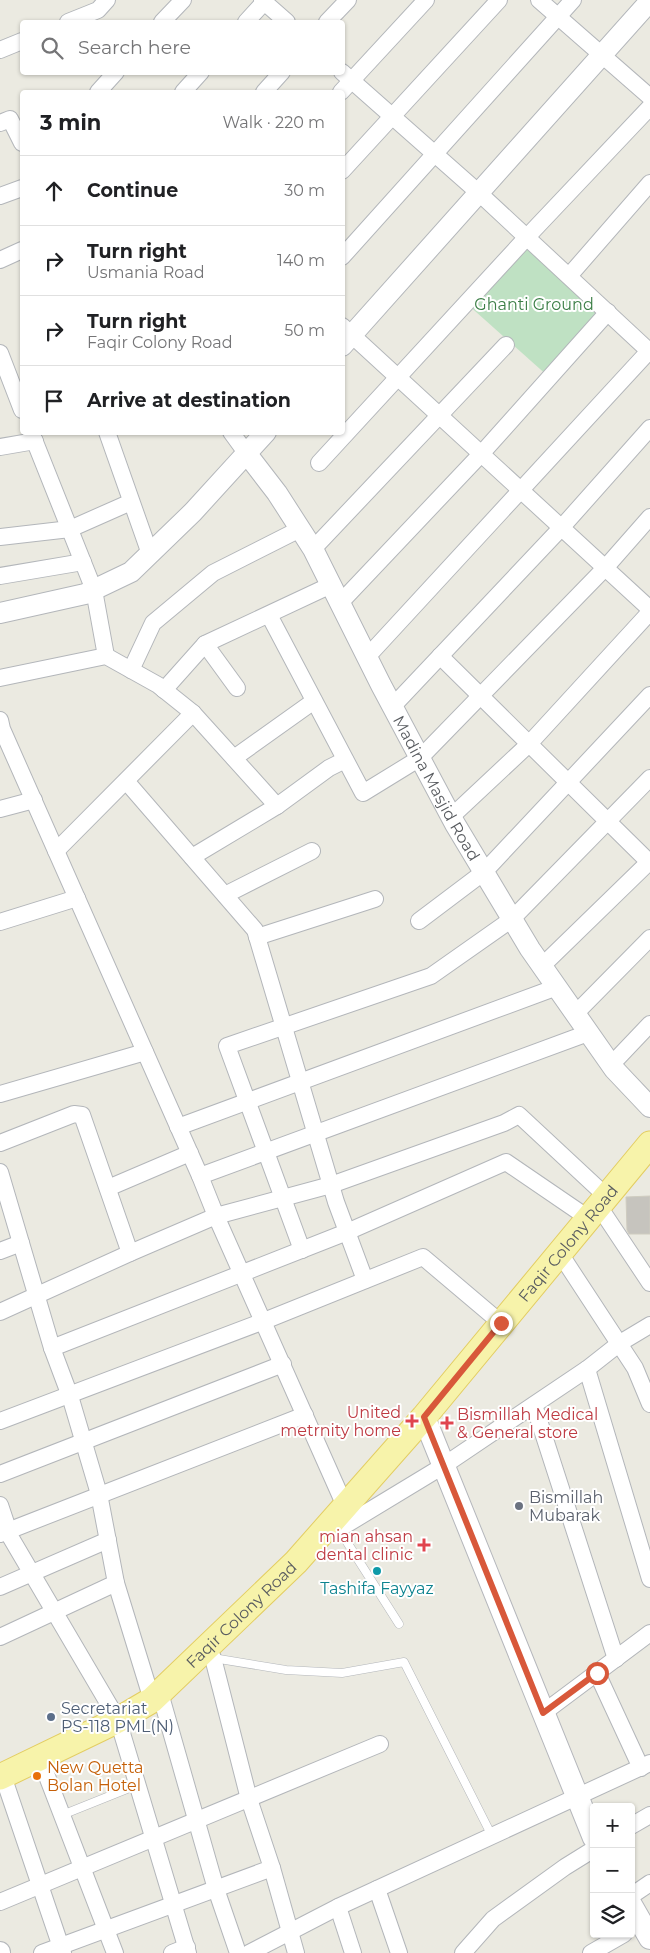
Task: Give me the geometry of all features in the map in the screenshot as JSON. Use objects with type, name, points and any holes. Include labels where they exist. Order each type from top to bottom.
[{"type":"main road","name":"Faqir Colony Road","points":[[2,1777],[118,1720],[156,1697],[206,1656],[339,1518],[650,1144]]},
{"type":"main road","points":[[424,1417],[590,1829]]},
{"type":"street","points":[[73,20],[98,10],[107,0]]},
{"type":"street","points":[[164,20],[183,0]]},
{"type":"street","points":[[329,20],[348,0]]},
{"type":"street","points":[[367,657],[649,351],[479,193],[392,116],[345,82],[426,0]]},
{"type":"street","points":[[345,168],[499,0]]},
{"type":"street","points":[[539,0],[650,97]]},
{"type":"street","points":[[345,254],[573,0]]},
{"type":"street","points":[[248,20],[264,1],[285,20]]},
{"type":"street","points":[[452,817],[529,744],[650,611],[606,567],[399,378],[346,336],[479,193],[650,1]]},
{"type":"street","points":[[0,50],[20,42]]},
{"type":"street","points":[[100,90],[113,75]]},
{"type":"street","points":[[185,90],[198,75]]},
{"type":"street","points":[[266,90],[279,75]]},
{"type":"street","points":[[319,463],[527,237],[650,107]]},
{"type":"street","points":[[0,123],[10,119],[20,139]]},
{"type":"street","points":[[569,276],[650,182]]},
{"type":"street","points":[[0,196],[20,189]]},
{"type":"street","points":[[0,260],[20,251]]},
{"type":"street","points":[[340,603],[482,454],[608,312]]},
{"type":"street","points":[[313,549],[441,416],[506,345]]},
{"type":"street","points":[[0,353],[20,405]]},
{"type":"street","points":[[393,706],[562,527],[650,428]]},
{"type":"street","points":[[108,435],[150,554]]},
{"type":"street","points":[[233,435],[247,454]]},
{"type":"street","points":[[0,613],[85,594],[131,572],[193,512],[263,435]]},
{"type":"street","points":[[0,447],[33,437],[94,590],[106,656]]},
{"type":"street","name":"Madina Masjid Road","points":[[247,454],[277,494],[313,549],[420,758],[512,919],[542,966],[611,1065],[650,1107]]},
{"type":"street","points":[[0,537],[70,529],[131,502]]},
{"type":"street","points":[[269,615],[363,793],[420,758],[606,567],[650,517]]},
{"type":"street","points":[[131,670],[153,623],[213,573],[300,529]]},
{"type":"street","points":[[0,576],[83,562]]},
{"type":"street","points":[[164,690],[205,644],[331,585]]},
{"type":"street","points":[[205,644],[236,688]]},
{"type":"street","points":[[0,678],[106,656],[164,690],[193,713],[277,806]]},
{"type":"street","points":[[440,656],[482,694],[529,744],[650,862],[542,966]]},
{"type":"street","points":[[419,921],[484,872],[650,695]]},
{"type":"street","points":[[234,758],[314,701]]},
{"type":"street","points":[[56,851],[193,713]]},
{"type":"street","points":[[1,726],[6,751],[34,800],[305,1415],[339,1518],[443,1466],[534,1405],[620,1343],[650,1325]]},
{"type":"street","points":[[192,857],[277,806],[328,768],[345,760]]},
{"type":"street","points":[[302,1250],[227,1046],[431,976],[512,919],[650,778]]},
{"type":"street","points":[[126,781],[255,930],[331,1185],[365,1280]]},
{"type":"street","points":[[0,810],[34,800]]},
{"type":"street","points":[[224,895],[312,851]]},
{"type":"street","points":[[0,922],[77,898]]},
{"type":"street","points":[[257,937],[375,899]]},
{"type":"street","points":[[575,1014],[650,938]]},
{"type":"street","points":[[178,1127],[557,987]]},
{"type":"street","points":[[611,1065],[650,1024]]},
{"type":"street","points":[[200,1176],[588,1033]]},
{"type":"street","points":[[0,1094],[145,1052]]},
{"type":"street","points":[[0,1143],[74,1114],[82,1115],[130,1253]]},
{"type":"street","points":[[0,1312],[216,1216],[331,1185],[504,1123],[519,1115],[597,1206],[650,1283]]},
{"type":"street","points":[[108,1188],[190,1153]]},
{"type":"street","points":[[52,1348],[347,1232],[506,1162],[597,1206]]},
{"type":"street","points":[[0,1172],[3,1196],[21,1243],[52,1348],[70,1396],[99,1494],[116,1583],[156,1697],[238,1953]]},
{"type":"street","points":[[0,1251],[21,1243]]},
{"type":"street","points":[[559,1252],[636,1368],[650,1404]]},
{"type":"street","points":[[0,1421],[264,1321],[423,1257],[501,1323]]},
{"type":"street","points":[[0,1474],[283,1364]]},
{"type":"street","points":[[587,1368],[650,1580]]},
{"type":"street","points":[[534,1405],[616,1659]]},
{"type":"street","points":[[4,1532],[305,1415]]},
{"type":"street","points":[[0,1505],[4,1532],[11,1538],[118,1720],[174,1904],[182,1951]]},
{"type":"street","points":[[0,1587],[108,1540]]},
{"type":"street","points":[[0,1637],[116,1583]]},
{"type":"street","points":[[543,1713],[650,1633]]},
{"type":"street","points":[[206,1656],[272,1868],[296,1953]]},
{"type":"street","points":[[249,1953],[338,1907],[645,1766],[597,1673]]},
{"type":"street","points":[[0,1902],[380,1744]]},
{"type":"street","points":[[40,1758],[115,1953]]},
{"type":"street","points":[[2,1777],[62,1950]]},
{"type":"street","points":[[635,1824],[650,1815]]},
{"type":"street","points":[[463,1953],[493,1919],[565,1867],[590,1851]]},
{"type":"street","points":[[42,1953],[62,1950],[106,1930],[272,1868]]},
{"type":"street","points":[[635,1893],[650,1883]]},
{"type":"street","points":[[377,1889],[399,1953]]},
{"type":"street","points":[[338,1907],[352,1953]]},
{"type":"street","points":[[591,1953],[636,1926]]},
{"type":"lane","points":[[339,1518],[399,1624]]},
{"type":"lane","points":[[206,1656],[286,1670],[342,1673],[404,1662],[492,1836]]},
{"type":"lane","points":[[62,1816],[137,1785]]},
{"type":"green space","name":"Ghanti Ground","points":[[527,237],[608,312],[549,377],[466,303]]},
{"type":"building","points":[[650,1196],[650,1234],[629,1234],[627,1230],[626,1197]]},
{"type":"place","name":"United metrnity home","points":[[412,1421]]},
{"type":"place","name":"Bismillah Medical & General store","points":[[447,1423]]},
{"type":"place","name":"Bismillah Mubarak","points":[[519,1506]]},
{"type":"place","name":"mian ahsan dental clinic","points":[[424,1545]]},
{"type":"place","name":"Tashifa Fayyaz","points":[[377,1571]]},
{"type":"place","name":"Secretariat PS-118 PML(N)","points":[[51,1717]]},
{"type":"place","name":"New Quetta Bolan Hotel","points":[[37,1776]]},
{"type":"route","points":[[501,1323],[424,1417],[543,1713],[597,1673]]}]
